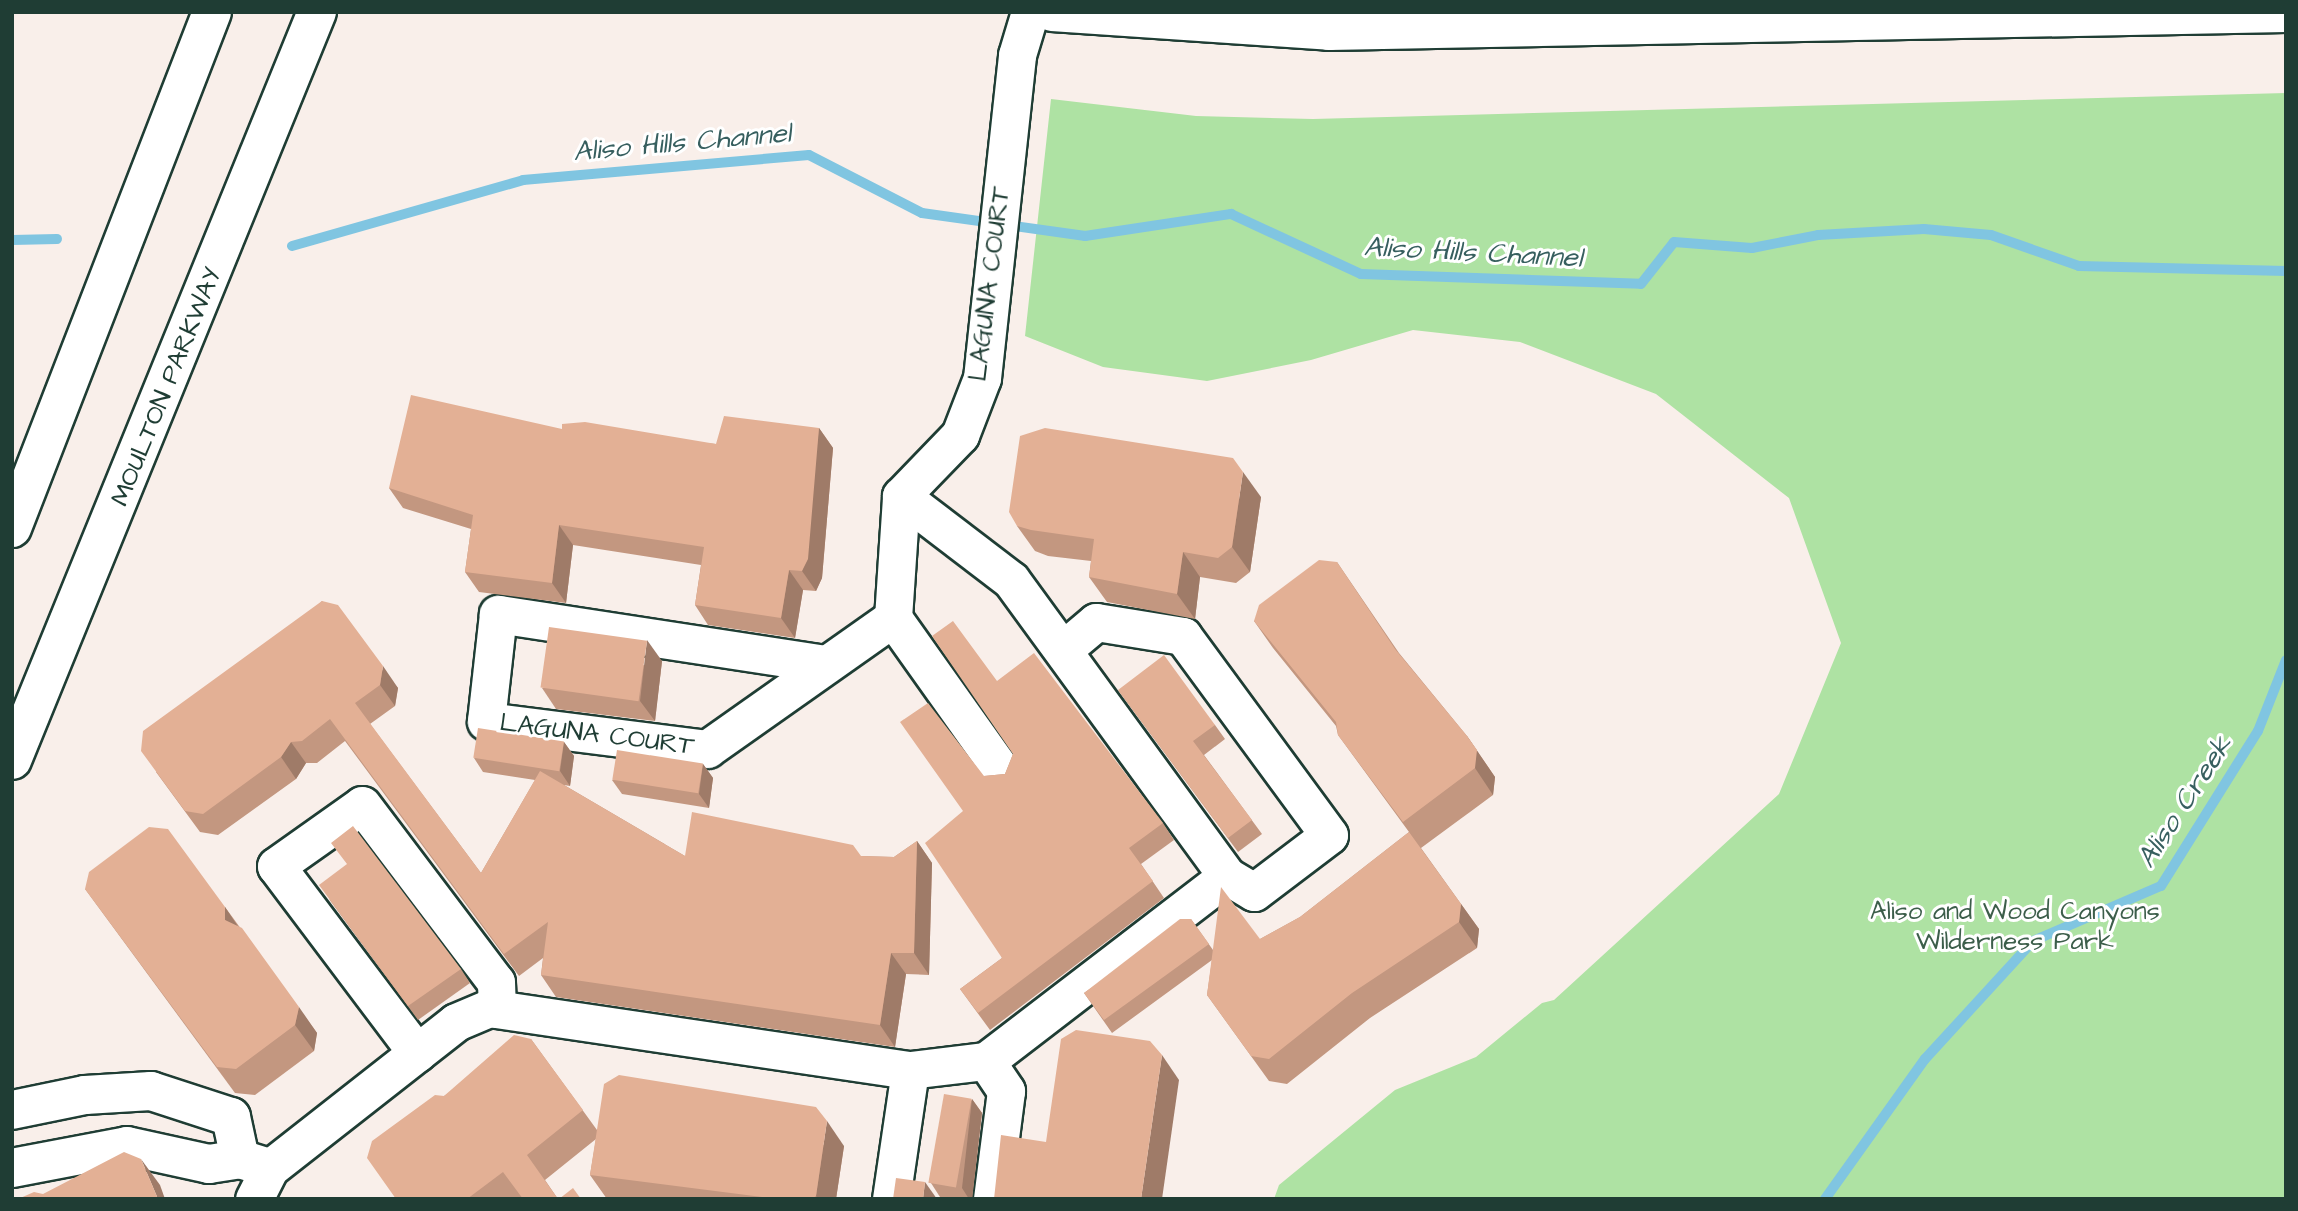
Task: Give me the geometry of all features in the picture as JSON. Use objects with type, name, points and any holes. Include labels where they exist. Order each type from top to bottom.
[{"type":"main road","points":[[12,528],[212,12]]},
{"type":"main road","name":"MOULTON PARKWAY","points":[[12,760],[317,12]]},
{"type":"main road","points":[[1052,12],[1329,32],[1623,31],[2135,14],[2286,13]]},
{"type":"main road","points":[[12,1110],[85,1095],[151,1091],[231,1117],[255,1175]]},
{"type":"main road","points":[[12,1168],[127,1146],[255,1175]]},
{"type":"street","name":"LAGUNA COURT","points":[[901,496],[960,435],[983,368],[1017,55],[1030,12]]},
{"type":"street","points":[[901,496],[893,618],[1004,774]]},
{"type":"street","points":[[901,496],[1012,580],[1066,647],[1227,876],[1254,892],[1329,835],[1183,636],[1096,622],[1066,647]]},
{"type":"street","name":"LAGUNA COURT","points":[[825,664],[498,614],[486,721],[707,749],[893,618]]},
{"type":"street","points":[[417,1053],[276,866],[362,805],[496,982],[497,1009]]},
{"type":"street","points":[[255,1175],[456,1022],[497,1009],[910,1070],[986,1061],[1227,876]]},
{"type":"street","points":[[986,1061],[1006,1091],[992,1199]]},
{"type":"street","points":[[891,1199],[910,1070]]},
{"type":"green space","name":"Aliso and Wood Canyons Wilderness Park","points":[[2286,93],[2286,1199],[1274,1199],[1279,1185],[1395,1090],[1476,1057],[1542,1003],[1554,1000],[1779,794],[1841,643],[1789,498],[1656,394],[1520,342],[1413,330],[1311,360],[1207,381],[1103,367],[1025,336],[1051,99],[1196,116],[1313,119]]},
{"type":"building","points":[[411,395],[562,429],[562,424],[585,422],[716,444],[724,416],[819,428],[808,559],[802,571],[789,570],[781,618],[695,605],[704,547],[559,525],[552,583],[465,572],[473,515],[389,488]]},
{"type":"building","points":[[1045,428],[1233,458],[1243,472],[1232,547],[1218,558],[1183,552],[1177,594],[1089,577],[1094,539],[1017,526],[1009,512],[1020,436]]},
{"type":"building","points":[[1319,560],[1337,562],[1395,649],[1477,750],[1475,768],[1403,822],[1338,735],[1336,722],[1254,621],[1259,605]]},
{"type":"building","points":[[322,601],[338,605],[383,666],[380,685],[355,703],[481,873],[540,771],[685,856],[692,812],[853,845],[861,856],[894,857],[917,841],[914,953],[891,953],[880,1025],[541,975],[548,922],[504,954],[330,719],[302,741],[291,742],[281,757],[203,814],[185,811],[141,751],[143,731]]},
{"type":"building","points":[[953,621],[997,681],[1034,653],[1163,823],[1129,848],[1153,881],[978,1013],[960,989],[1002,958],[925,843],[963,811],[900,722],[928,703],[984,776],[1005,774],[1013,754],[932,636]]},
{"type":"building","points":[[549,627],[647,641],[639,701],[541,687]]},
{"type":"building","points":[[1164,655],[1215,725],[1193,741],[1252,820],[1228,838],[1118,690]]},
{"type":"building","points":[[478,728],[564,742],[559,771],[473,758]]},
{"type":"building","points":[[617,750],[703,764],[698,793],[612,780]]},
{"type":"building","points":[[353,826],[461,969],[408,1006],[319,885],[347,864],[331,843]]},
{"type":"building","points":[[149,827],[168,829],[225,907],[225,920],[242,928],[299,1007],[295,1025],[236,1069],[217,1067],[85,889],[89,872]]},
{"type":"building","points":[[1409,832],[1461,904],[1459,922],[1352,993],[1269,1059],[1251,1056],[1207,995],[1221,887],[1260,939],[1300,917]]},
{"type":"building","points":[[1180,919],[1191,919],[1209,944],[1104,1020],[1084,993]]},
{"type":"building","points":[[1076,1030],[1150,1041],[1162,1055],[1141,1199],[994,1199],[1001,1135],[1046,1142],[1061,1039]]},
{"type":"building","points":[[514,1035],[531,1039],[583,1110],[527,1155],[558,1199],[523,1199],[503,1172],[467,1199],[396,1199],[367,1158],[372,1141],[435,1095],[444,1096]]},
{"type":"building","points":[[619,1075],[816,1107],[827,1121],[816,1196],[812,1199],[760,1199],[762,1197],[590,1175],[604,1084]]},
{"type":"building","points":[[944,1094],[972,1099],[956,1187],[928,1183]]},
{"type":"building","points":[[124,1152],[141,1159],[158,1199],[18,1199],[34,1192],[43,1194]]},
{"type":"building","points":[[896,1178],[925,1182],[923,1199],[893,1199]]},
{"type":"building","points":[[573,1188],[581,1199],[559,1199]]},
{"type":"waterway","name":"Aliso Hills Channel","points":[[292,246],[523,180],[809,155],[922,213],[1085,236],[1231,214],[1361,274],[1641,284],[1674,242],[1752,248],[1818,235],[1924,229],[1991,235],[2079,266],[2286,271]]},
{"type":"waterway","name":"Aliso Hills Channel","points":[[12,240],[57,239]]},
{"type":"waterway","name":"Aliso Creek","points":[[1825,1199],[1925,1059],[2033,941],[2161,886],[2258,731],[2286,660]]}]
